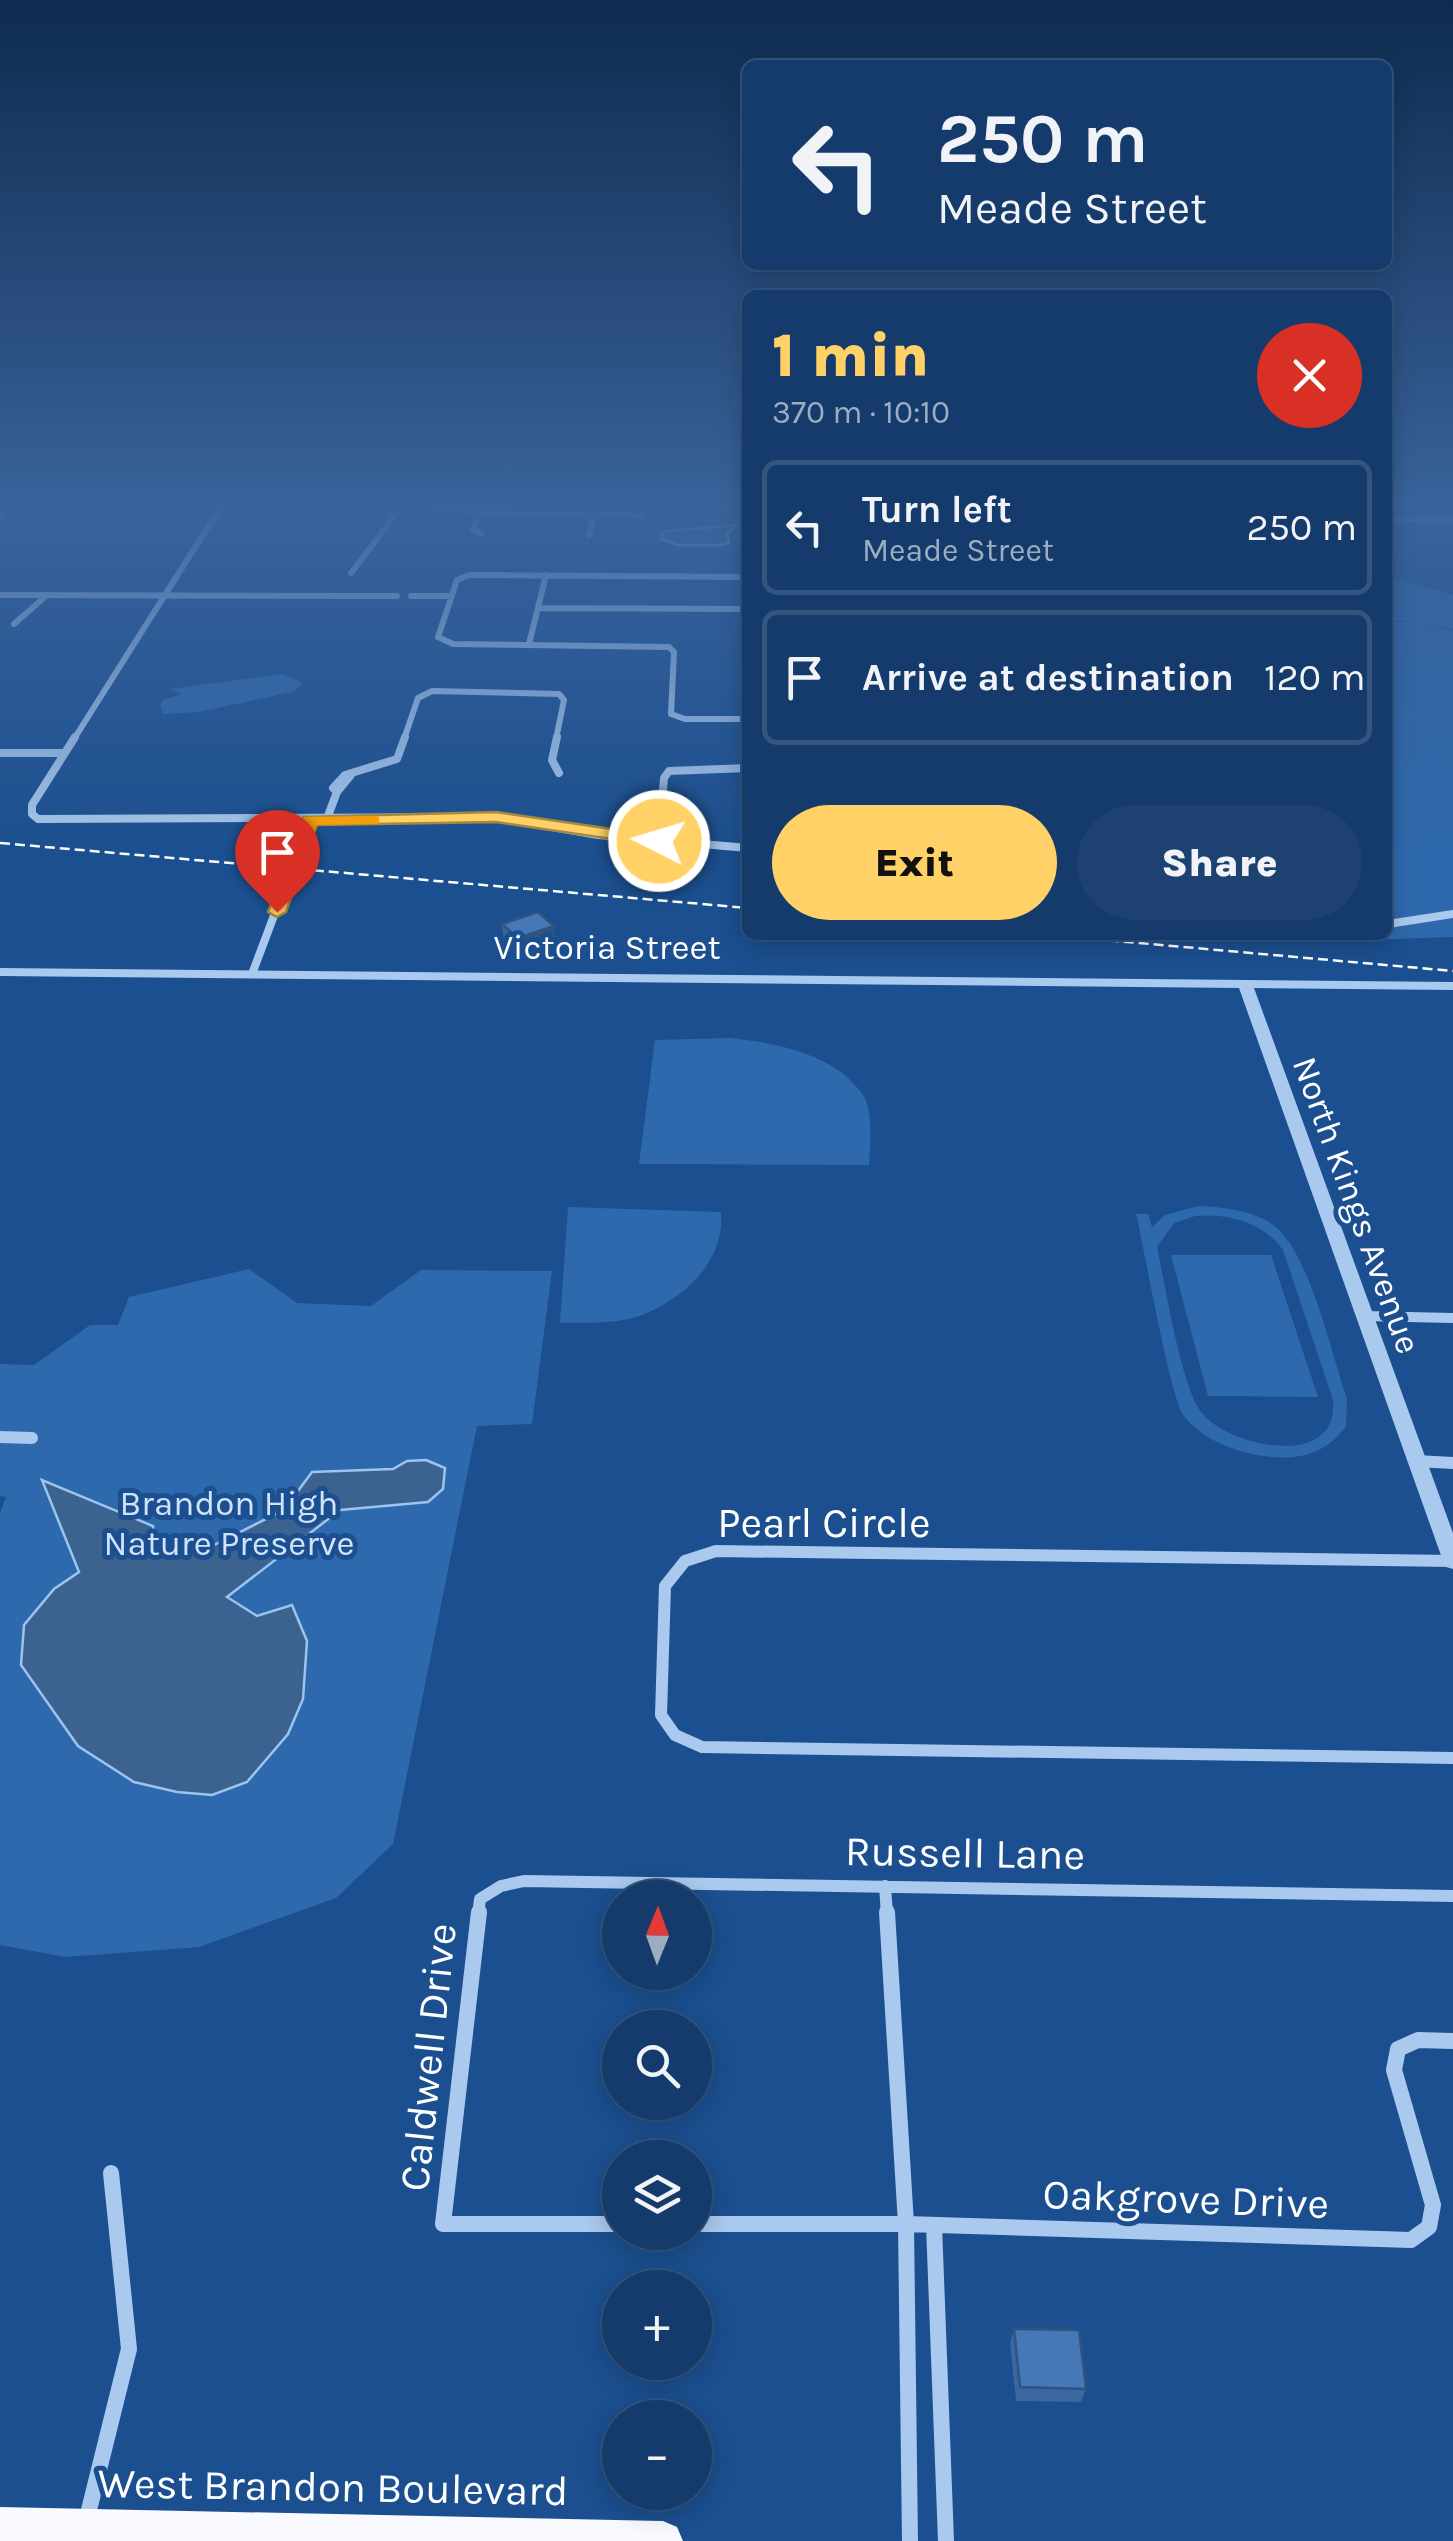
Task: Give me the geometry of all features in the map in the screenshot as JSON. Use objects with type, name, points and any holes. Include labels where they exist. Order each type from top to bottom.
[{"type":"highway","name":"West Brandon Boulevard","points":[[0,2527],[234,2537],[663,2541]]},
{"type":"street","points":[[149,622],[32,805],[32,814],[38,818],[517,818],[580,833],[742,848]]},
{"type":"street","points":[[443,622],[438,637],[442,642],[669,647],[674,652],[671,714],[686,719],[742,720]]},
{"type":"street","points":[[529,644],[535,622]]},
{"type":"street","points":[[326,820],[340,781],[356,771],[397,759],[418,698],[426,693],[545,692],[564,700],[552,760],[559,773]]},
{"type":"street","points":[[0,752],[63,753]]},
{"type":"street","points":[[659,841],[664,778],[668,771],[742,768]]},
{"type":"street","points":[[252,974],[310,820]]},
{"type":"street","points":[[1392,923],[1453,914]]},
{"type":"street","name":"Victoria Street","points":[[0,972],[1453,986]]},
{"type":"street","name":"North Kings Avenue","points":[[1244,982],[1453,1561]]},
{"type":"street","points":[[1363,1316],[1453,1318]]},
{"type":"street","points":[[0,1437],[32,1438]]},
{"type":"street","points":[[1415,1462],[1453,1463]]},
{"type":"street","name":"Pearl Circle","points":[[1453,1561],[716,1552],[688,1556],[673,1570],[665,1586],[660,1715],[675,1735],[702,1747],[1453,1758]]},
{"type":"street","name":"Russell Lane","points":[[480,1899],[501,1886],[524,1880],[1453,1896]]},
{"type":"street","points":[[886,1886],[906,2224],[910,2541]]},
{"type":"street","name":"Caldwell Drive","points":[[480,1899],[443,2224],[602,2224]]},
{"type":"street","name":"Oakgrove Drive","points":[[712,2224],[906,2224],[1410,2240],[1429,2227],[1433,2205],[1394,2070],[1398,2048],[1418,2040],[1453,2041]]},
{"type":"street","points":[[84,2529],[129,2349],[116,2252],[111,2173]]},
{"type":"street","points":[[934,2225],[946,2541]]},
{"type":"green space","points":[[1392,622],[1420,622],[1413,622],[1453,622],[1453,629],[1424,623],[1453,631],[1453,937],[1392,939]]},
{"type":"green space","points":[[282,674],[304,683],[292,692],[199,712],[163,714],[160,706],[163,700],[182,694],[169,689]]},
{"type":"green space","points":[[730,1038],[803,1053],[837,1069],[851,1081],[863,1095],[869,1111],[869,1165],[639,1164],[655,1040]]},
{"type":"green space","points":[[1198,1206],[1236,1210],[1264,1219],[1285,1237],[1308,1279],[1347,1399],[1346,1426],[1323,1448],[1284,1458],[1261,1456],[1212,1439],[1184,1416],[1165,1353],[1136,1214],[1148,1214],[1152,1227],[1165,1215]],"holes":[[[1207,1215],[1255,1226],[1283,1250],[1333,1400],[1330,1422],[1319,1436],[1302,1444],[1280,1446],[1234,1435],[1215,1425],[1194,1399],[1180,1358],[1157,1247],[1174,1223]]]},
{"type":"green space","points":[[568,1207],[721,1212],[721,1229],[701,1273],[662,1305],[626,1319],[560,1323]]},
{"type":"green space","points":[[1171,1255],[1271,1255],[1318,1397],[1208,1396]]},
{"type":"green space","name":"Brandon High Nature Preserve","points":[[249,1269],[297,1303],[371,1306],[421,1270],[552,1271],[532,1424],[477,1426],[393,1844],[336,1898],[199,1947],[66,1957],[0,1945],[0,1513],[6,1497],[0,1496],[0,1364],[34,1365],[90,1325],[118,1325],[129,1297]]},
{"type":"shaded area","points":[[426,1460],[445,1468],[443,1489],[428,1502],[340,1510],[227,1597],[257,1616],[292,1605],[307,1641],[303,1699],[288,1734],[247,1782],[212,1795],[134,1782],[78,1746],[21,1665],[24,1625],[54,1589],[79,1572],[42,1480],[153,1526],[155,1543],[204,1550],[284,1510],[312,1472],[393,1469],[407,1461]]},
{"type":"building","points":[[538,912],[554,926],[518,938],[502,924]]},
{"type":"building","points":[[1014,2329],[1079,2330],[1086,2389],[1020,2387]]},
{"type":"railway","points":[[0,843],[742,907]]},
{"type":"railway","points":[[1105,940],[1453,971]]},
{"type":"slow traffic","points":[[302,845],[310,820],[374,821]]},
{"type":"route","points":[[277,912],[310,820],[517,818],[580,833],[659,841]]}]
